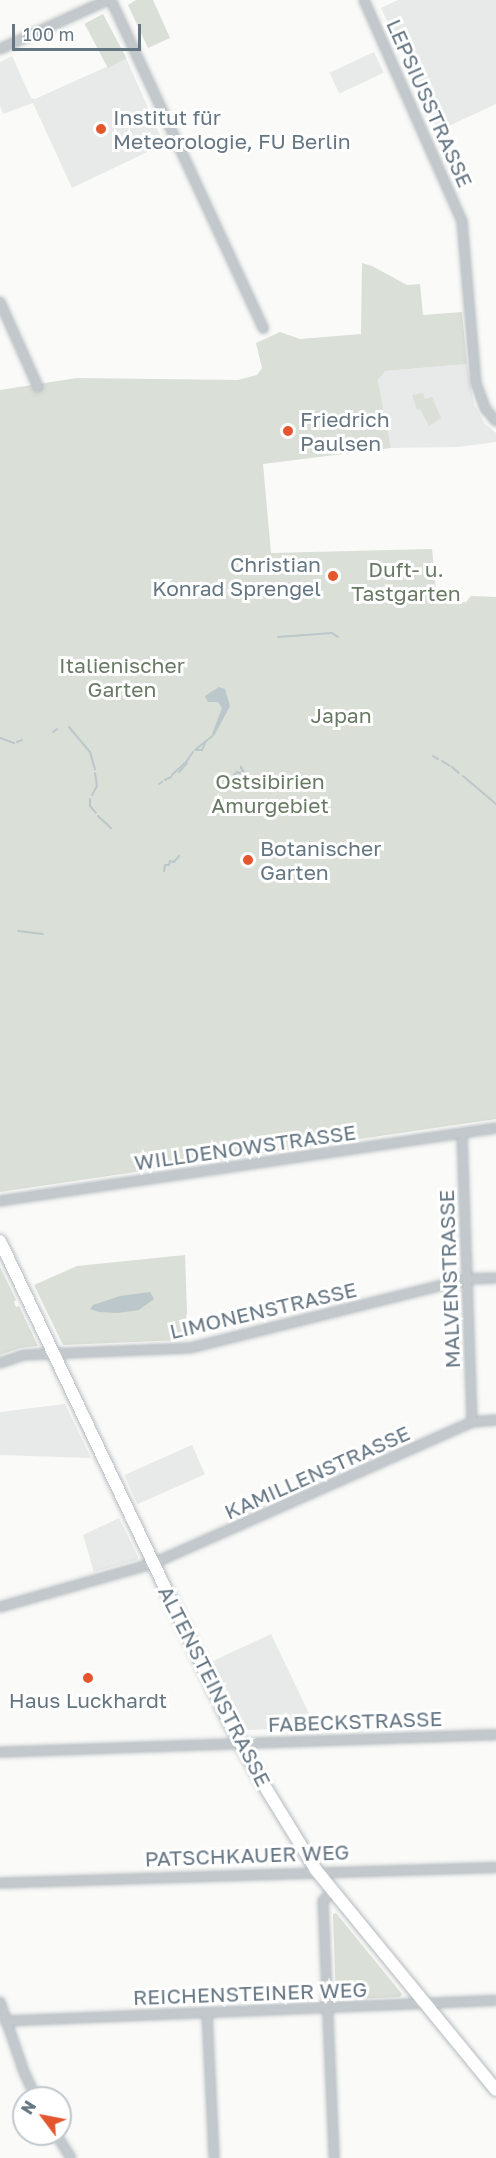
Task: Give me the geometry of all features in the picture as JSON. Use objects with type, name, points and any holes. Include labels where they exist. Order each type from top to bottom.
[{"type":"main road","name":"ALTENSTEINSTRASSE","points":[[0,1240],[239,1742],[316,1870],[496,2090]]},
{"type":"street","points":[[0,49],[110,0],[263,328]]},
{"type":"street","name":"LEPSIUSSTRASSE","points":[[364,0],[462,221],[476,383],[485,408],[496,421]]},
{"type":"street","points":[[0,302],[38,387]]},
{"type":"street","name":"WILLDENOWSTRASSE","points":[[0,1202],[496,1128]]},
{"type":"street","name":"MALVENSTRASSE","points":[[462,1134],[472,1422]]},
{"type":"street","name":"LIMONENSTRASSE","points":[[0,1363],[22,1355],[190,1348],[467,1279],[496,1278]]},
{"type":"street","name":"KAMILLENSTRASSE","points":[[0,1607],[154,1563],[472,1422],[496,1420]]},
{"type":"street","name":"FABECKSTRASSE","points":[[0,1752],[239,1742],[496,1735]]},
{"type":"street","name":"PATSCHKAUER WEG","points":[[0,1883],[316,1870],[496,1867]]},
{"type":"street","points":[[332,1891],[323,1901],[334,2158]]},
{"type":"street","name":"REICHENSTEINER WEG","points":[[6,2021],[496,2000]]},
{"type":"street","points":[[0,2002],[31,2086]]},
{"type":"street","points":[[207,2013],[214,2158]]},
{"type":"shaded area","points":[[398,0],[496,0],[496,104],[438,131],[381,8]]},
{"type":"shaded area","points":[[374,52],[384,73],[339,94],[330,73]]},
{"type":"shaded area","name":"Institut für Meteorologie, FU Berlin","points":[[12,56],[31,98],[35,99],[126,58],[164,144],[72,188],[33,103],[3,114],[0,106],[0,62]]},
{"type":"shaded area","points":[[467,364],[474,405],[485,424],[496,433],[496,442],[459,447],[391,448],[378,379],[385,371]]},
{"type":"shaded area","points":[[219,687],[225,689],[230,706],[214,736],[212,734],[222,708],[218,702],[208,702],[205,696]]},
{"type":"shaded area","points":[[150,1292],[154,1299],[139,1310],[118,1313],[90,1309],[93,1305],[120,1296]]},
{"type":"shaded area","points":[[65,1404],[91,1458],[0,1455],[0,1412]]},
{"type":"shaded area","points":[[192,1445],[205,1474],[137,1504],[124,1475]]},
{"type":"shaded area","points":[[119,1518],[138,1557],[137,1560],[94,1572],[83,1535]]},
{"type":"shaded area","points":[[271,1634],[316,1728],[245,1730],[213,1661]]},
{"type":"green space","points":[[136,0],[153,0],[170,38],[148,48],[128,5]]},
{"type":"green space","points":[[103,14],[126,58],[108,68],[84,24]]},
{"type":"green space","name":"Botanischer Garten","points":[[362,263],[407,285],[420,284],[423,315],[462,312],[467,364],[385,371],[378,380],[391,448],[263,464],[271,553],[432,549],[436,590],[454,594],[459,602],[466,602],[471,596],[496,597],[496,1119],[0,1192],[0,390],[77,378],[238,380],[257,375],[262,368],[256,343],[280,332],[300,339],[361,334]]},
{"type":"green space","points":[[423,393],[425,399],[432,397],[441,418],[429,426],[420,409],[417,410],[412,395]]},
{"type":"green space","points":[[185,1255],[188,1339],[63,1345],[34,1285],[77,1266]]},
{"type":"green space","points":[[0,1267],[16,1300],[14,1302],[16,1307],[19,1306],[38,1346],[20,1348],[0,1355]]},
{"type":"green space","points":[[336,1913],[402,1994],[400,1997],[336,2000],[333,1914]]},
{"type":"waterway","points":[[278,637],[332,633],[338,637]]},
{"type":"waterway","points":[[69,727],[90,752],[95,769]]},
{"type":"waterway","points":[[53,732],[57,729]]},
{"type":"waterway","points":[[195,750],[212,736]]},
{"type":"waterway","points":[[0,738],[14,743]]},
{"type":"waterway","points":[[17,742],[22,740]]},
{"type":"waterway","points":[[196,750],[202,750],[205,743]]},
{"type":"waterway","points":[[186,762],[193,752]]},
{"type":"waterway","points":[[433,756],[438,759]]},
{"type":"waterway","points":[[442,761],[450,766]]},
{"type":"waterway","points":[[172,775],[185,763]]},
{"type":"waterway","points":[[179,772],[187,763]]},
{"type":"waterway","points":[[234,775],[237,772],[244,775],[241,767],[246,776]]},
{"type":"waterway","points":[[452,767],[459,773]]},
{"type":"waterway","points":[[92,795],[97,786],[95,773]]},
{"type":"waterway","points":[[463,776],[496,804]]},
{"type":"waterway","points":[[165,780],[171,777]]},
{"type":"waterway","points":[[90,799],[90,806],[96,813]]},
{"type":"waterway","points":[[98,816],[111,828]]},
{"type":"waterway","points":[[164,871],[165,865],[169,865],[170,861],[174,862],[179,856]]},
{"type":"waterway","points":[[18,931],[43,934]]},
{"type":"place","name":"Institut für Meteorologie, FU Berlin","points":[[101,129]]},
{"type":"place","name":"Friedrich Paulsen","points":[[288,431]]},
{"type":"place","name":"Christian Konrad Sprengel","points":[[333,576]]},
{"type":"place","name":"Botanischer Garten","points":[[248,860]]},
{"type":"place","name":"Haus Luckhardt","points":[[88,1678]]},
{"type":"park label","name":"Duft- u. Tastgarten","points":[[406,581]]},
{"type":"park label","name":"Italienischer Garten","points":[[122,677]]},
{"type":"park label","name":"Japan","points":[[341,715]]},
{"type":"park label","name":"Ostsibirien Amurgebiet","points":[[270,793]]}]
